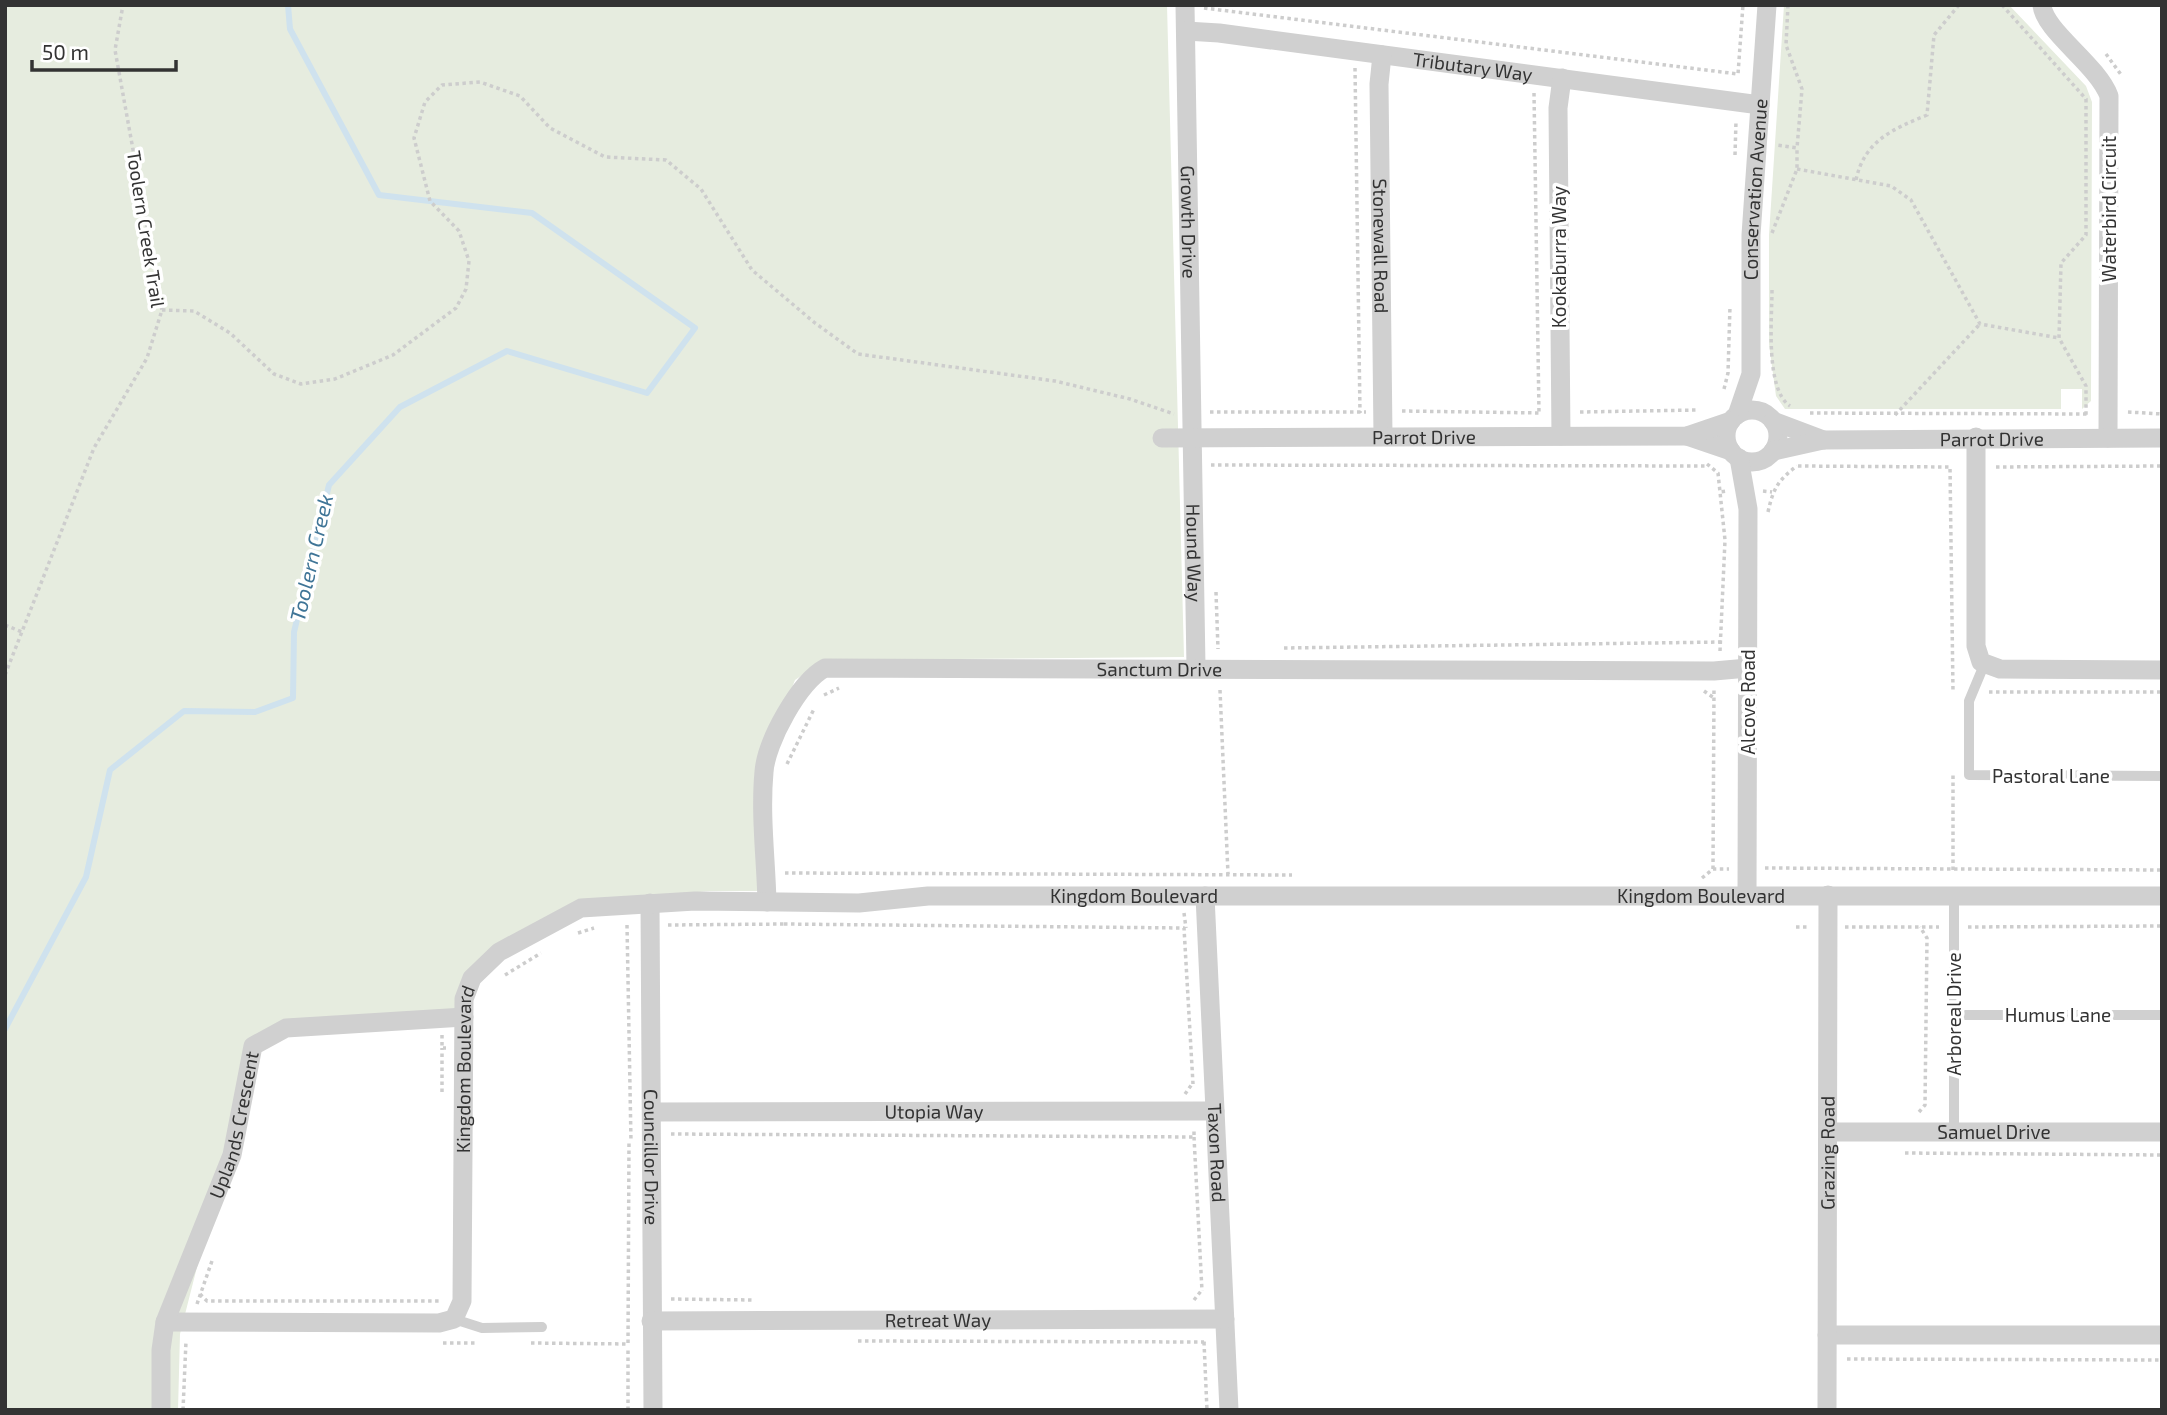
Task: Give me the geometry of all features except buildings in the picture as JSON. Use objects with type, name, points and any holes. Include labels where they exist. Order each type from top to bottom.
[{"type":"street","name":"Conservation Avenue","points":[[1734,418],[1751,374],[1751,235],[1767,5]]},
{"type":"street","name":"Waterbird Circuit","points":[[2042,5],[2047,20],[2102,78],[2109,96],[2108,438]]},
{"type":"street","name":"Growth Drive","points":[[1192,437],[1186,31],[1194,6]]},
{"type":"street","name":"Tributary Way","points":[[1186,31],[1760,105]]},
{"type":"street","name":"Stonewall Road","points":[[1382,55],[1379,84],[1382,436]]},
{"type":"street","name":"Kookaburra Way","points":[[1562,78],[1558,108],[1562,436]]},
{"type":"street","name":"Conservation Avenue","points":[[1751,374],[1770,418]]},
{"type":"street","points":[[1752,410],[1770,418],[1778,436],[1770,454],[1752,462],[1735,455],[1726,436],[1734,418],[1752,410]]},
{"type":"street","name":"Parrot Drive","points":[[1162,438],[1687,436],[1734,418]]},
{"type":"street","name":"Parrot Drive","points":[[1770,418],[1823,440]]},
{"type":"street","name":"Parrot Drive","points":[[1687,436],[1735,455]]},
{"type":"street","name":"Hound Way","points":[[1192,437],[1196,658]]},
{"type":"street","points":[[1976,437],[1976,646],[1977,654],[1984,664],[2000,669],[2162,670]]},
{"type":"street","name":"Parrot Drive","points":[[1770,454],[1823,440],[2162,438]]},
{"type":"street","name":"Alcove Road","points":[[1748,509],[1770,454]]},
{"type":"street","name":"Alcove Road","points":[[1735,455],[1748,509],[1747,895]]},
{"type":"street","name":"Sanctum Drive","points":[[775,903],[775,874],[764,770],[774,741],[795,700],[807,681],[825,668],[1196,658],[1714,671],[1748,668]]},
{"type":"street","name":"Grazing Road","points":[[1827,1410],[1828,895]]},
{"type":"street","name":"Kingdom Boulevard","points":[[458,1310],[464,999],[472,978],[499,953],[581,908],[650,903],[859,904],[928,896],[2162,896]]},
{"type":"street","name":"Taxon Road","points":[[1205,896],[1229,1410]]},
{"type":"street","name":"Councillor Drive","points":[[650,903],[653,1410]]},
{"type":"street","name":"Uplands Crescent","points":[[161,1410],[161,1350],[166,1322],[232,1155],[253,1046],[286,1028],[464,1017]]},
{"type":"street","name":"Utopia Way","points":[[652,1112],[1215,1111]]},
{"type":"street","name":"Samuel Drive","points":[[1828,1132],[2162,1132]]},
{"type":"street","points":[[166,1322],[439,1323],[458,1310]]},
{"type":"street","name":"Retreat Way","points":[[652,1321],[1225,1319]]},
{"type":"street","points":[[1827,1335],[2162,1335]]},
{"type":"lane","name":"Pastoral Lane","points":[[1984,664],[1969,701],[1969,775],[2162,776]]},
{"type":"lane","name":"Arboreal Drive","points":[[1954,895],[1954,1132]]},
{"type":"lane","name":"Humus Lane","points":[[1954,1015],[2162,1015]]},
{"type":"lane","points":[[458,1310],[482,1328],[542,1327]]},
{"type":"path","name":"Toolern Creek Trail","points":[[5,675],[94,448],[147,358],[162,310],[115,50],[123,5]]},
{"type":"path","points":[[1194,6],[1738,74],[1743,5]]},
{"type":"path","points":[[1772,245],[1772,231],[1797,169],[1802,89],[1786,46],[1788,5]]},
{"type":"path","points":[[1856,180],[1860,162],[1868,148],[1927,115],[1934,35],[1959,5]]},
{"type":"path","points":[[2002,5],[2086,99],[2086,235],[2061,264],[2059,338],[2086,386],[2086,415]]},
{"type":"path","points":[[1355,68],[1360,413]]},
{"type":"path","points":[[162,310],[194,311],[230,333],[274,374],[301,384],[335,379],[393,355],[456,308],[466,289],[469,261],[459,231],[430,201],[414,138],[425,102],[442,85],[480,82],[520,96],[550,128],[606,157],[666,160],[701,189],[752,270],[815,323],[858,354],[1055,381],[1130,399],[1173,414],[1708,410]]},
{"type":"path","points":[[1534,92],[1539,413]]},
{"type":"path","points":[[1736,140],[1797,148]]},
{"type":"path","points":[[1797,169],[1891,186],[1911,200],[1980,324]]},
{"type":"path","points":[[1772,287],[1772,356],[1778,393],[1782,400],[1800,413],[2086,415],[2108,412]]},
{"type":"path","points":[[1980,324],[2059,338]]},
{"type":"path","points":[[1895,415],[1980,324]]},
{"type":"path","points":[[1796,447],[1797,466],[1950,467],[1953,704]]},
{"type":"path","points":[[1212,465],[1708,466]]},
{"type":"path","points":[[1994,467],[2162,466]]},
{"type":"path","points":[[5,625],[22,632]]},
{"type":"path","points":[[1272,649],[1723,642]]},
{"type":"path","points":[[1196,658],[1231,649]]},
{"type":"path","points":[[786,767],[821,696],[836,688],[846,688]]},
{"type":"path","points":[[1206,690],[1234,690]]},
{"type":"path","points":[[1220,690],[1228,874]]},
{"type":"path","points":[[1702,690],[1714,698]]},
{"type":"path","points":[[1953,691],[2162,692]]},
{"type":"path","points":[[795,700],[814,709]]},
{"type":"path","points":[[1953,767],[1953,870]]},
{"type":"path","points":[[783,862],[775,874],[775,903],[784,924]]},
{"type":"path","points":[[1700,879],[1713,869],[2162,870]]},
{"type":"path","points":[[775,874],[1298,875]]},
{"type":"path","points":[[620,925],[1184,928]]},
{"type":"path","points":[[571,936],[604,926]]},
{"type":"path","points":[[1796,927],[2162,926]]},
{"type":"path","points":[[1919,1112],[1925,1105],[1927,938],[1920,927]]},
{"type":"path","points":[[499,979],[544,952]]},
{"type":"path","points":[[442,1019],[442,1048],[464,1048]]},
{"type":"path","points":[[428,1040],[442,1040]]},
{"type":"path","points":[[1185,1094],[1192,1084]]},
{"type":"path","points":[[522,1343],[628,1344],[629,1142]]},
{"type":"path","points":[[1899,1153],[2162,1155]]},
{"type":"path","points":[[183,1410],[184,1355],[191,1323],[214,1255]]},
{"type":"path","points":[[200,1294],[207,1301],[458,1310]]},
{"type":"path","points":[[482,1328],[482,1343]]},
{"type":"path","points":[[1847,1335],[1847,1361],[2162,1360]]},
{"type":"path","points":[[1204,1342],[1207,1410]]},
{"type":"path","points":[[628,1348],[628,1410]]},
{"type":"shaded area","points":[[5,5],[1167,5],[1184,657],[825,660],[795,680],[761,765],[762,891],[710,891],[579,903],[495,948],[459,1012],[247,1041],[226,1153],[180,1334],[178,1410],[5,1410]]},
{"type":"shaded area","points":[[1784,5],[2009,5],[2086,86],[2092,102],[2091,401],[2082,409],[2082,389],[2061,389],[2061,409],[1785,409],[1776,396],[1769,344],[1769,235]]},
{"type":"waterway","name":"Toolern Creek","points":[[5,1029],[86,877],[110,770],[184,711],[255,712],[293,698],[294,632],[329,485],[400,407],[507,351],[647,393],[695,328],[532,213],[379,195],[290,29],[288,5]]}]
